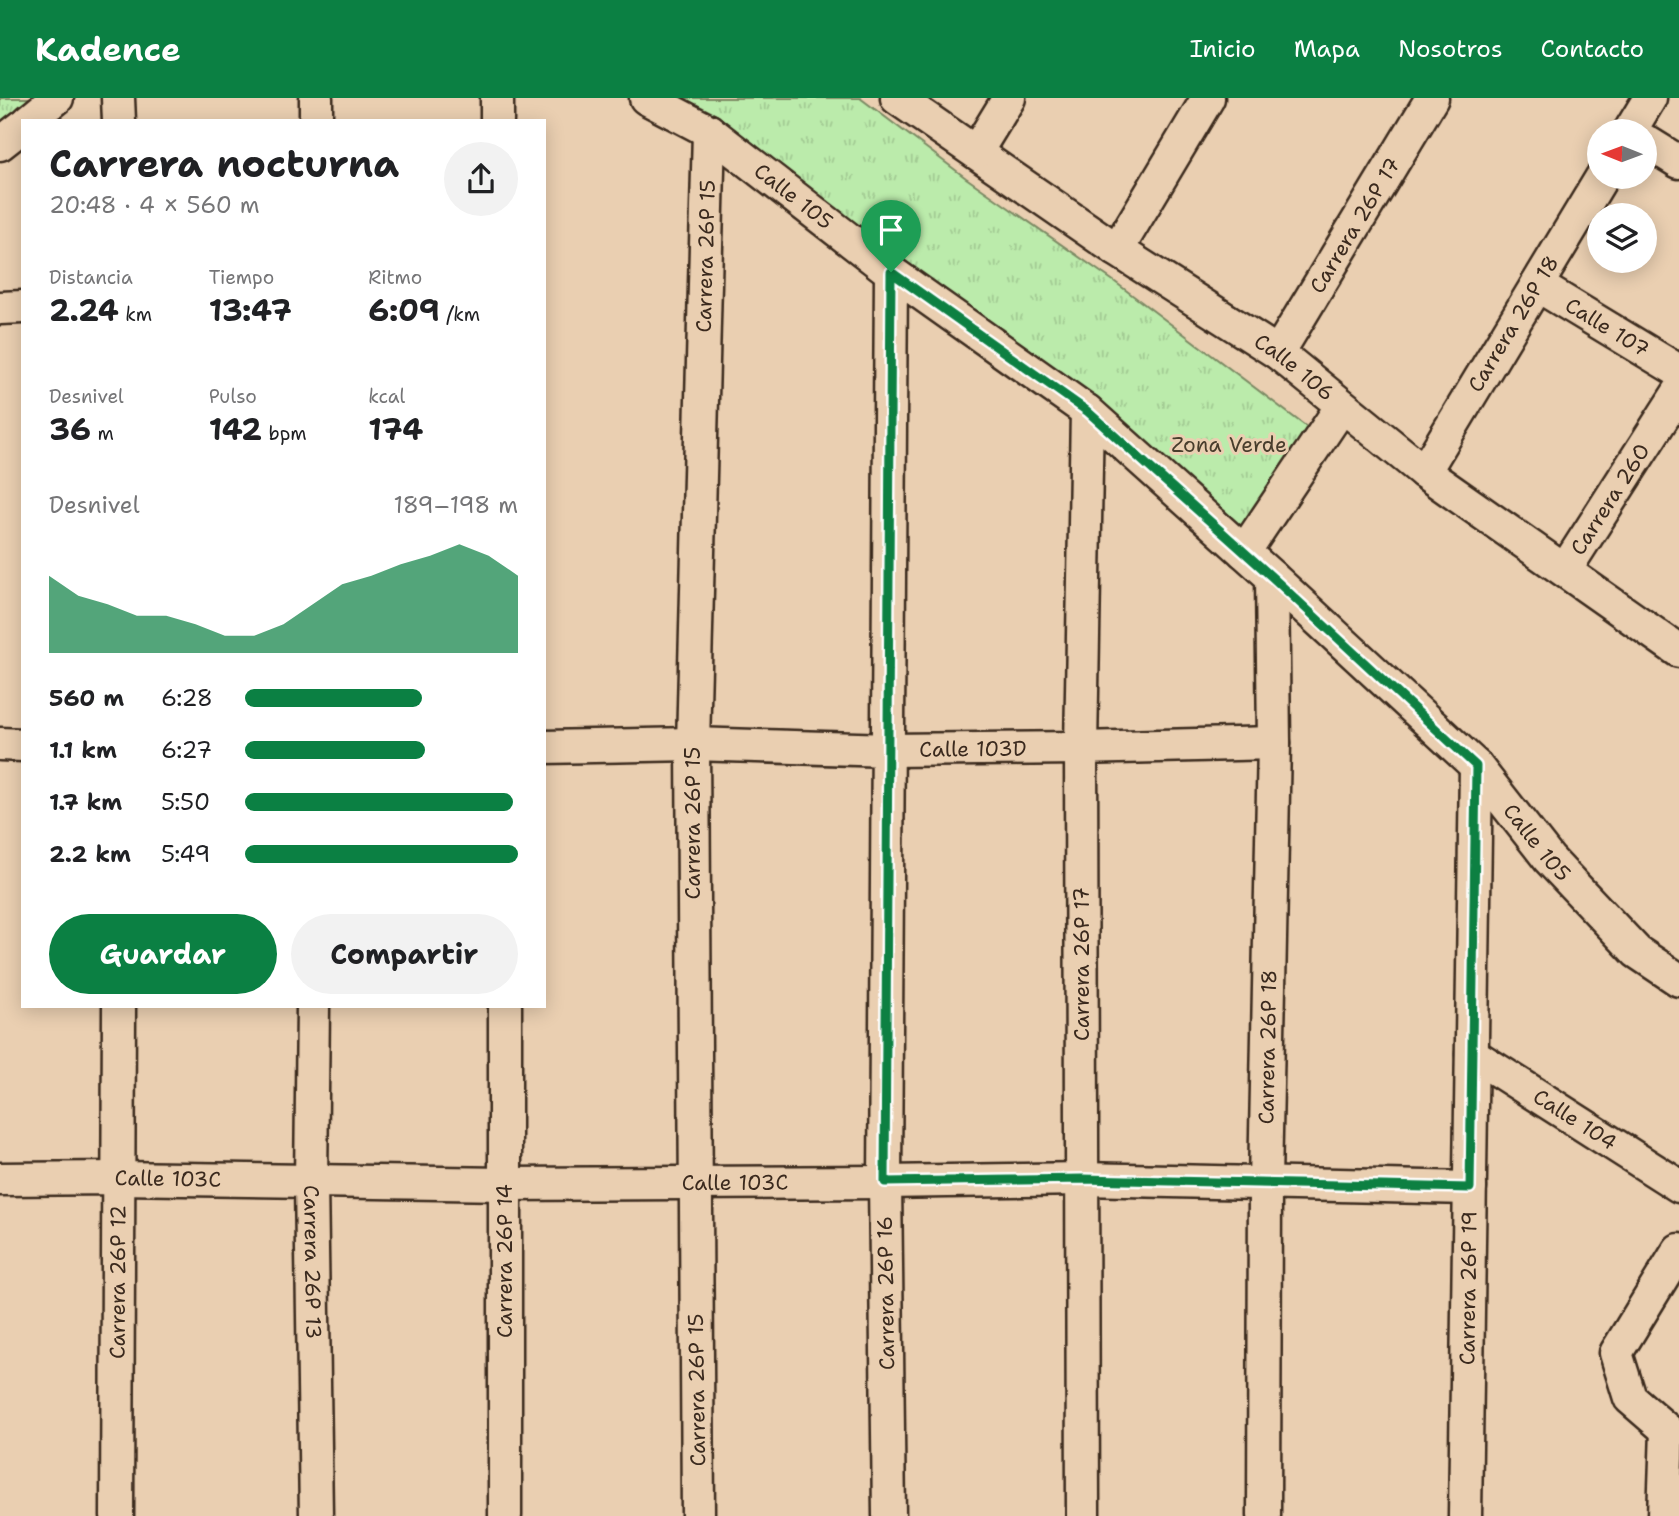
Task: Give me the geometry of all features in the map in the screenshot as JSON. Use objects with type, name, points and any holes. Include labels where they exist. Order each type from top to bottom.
[{"type":"street","points":[[31,119],[57,98]]},
{"type":"street","points":[[118,98],[119,119]]},
{"type":"street","points":[[316,98],[316,119]]},
{"type":"street","points":[[497,98],[497,119]]},
{"type":"street","name":"Calle 105","points":[[646,98],[709,131],[891,272],[1087,411],[1476,766],[1549,859],[1637,952],[1679,980]]},
{"type":"street","name":"Calle 106","points":[[897,98],[1117,250],[1278,353],[1424,472],[1679,651]]},
{"type":"street","points":[[975,152],[1009,98]]},
{"type":"street","points":[[1117,250],[1208,98]]},
{"type":"street","name":"Carrera 26P 17","points":[[1278,353],[1432,98]]},
{"type":"street","points":[[1637,119],[1650,98]]},
{"type":"street","points":[[0,145],[21,128]]},
{"type":"street","name":"Carrera 26P 15","points":[[698,1516],[693,744],[709,131]]},
{"type":"street","points":[[1657,148],[1679,162]]},
{"type":"street","name":"Carrera 26P 18","points":[[1424,472],[1595,189]]},
{"type":"street","name":"Carrera 26P 16","points":[[889,1516],[885,1182],[891,272]]},
{"type":"street","name":"Calle 107","points":[[1537,285],[1679,370]]},
{"type":"street","points":[[0,308],[21,307]]},
{"type":"street","name":"Carrera 26O","points":[[1565,570],[1679,392]]},
{"type":"street","points":[[1244,552],[1342,406]]},
{"type":"street","name":"Carrera 26P 17","points":[[1083,1516],[1081,748],[1087,411]]},
{"type":"street","name":"Carrera 26P 18","points":[[1264,1516],[1265,1182],[1274,743],[1272,577]]},
{"type":"street","name":"Calle 103D","points":[[546,747],[693,744],[889,750],[1274,743]]},
{"type":"street","points":[[0,744],[21,745]]},
{"type":"street","name":"Carrera 26P 19","points":[[1465,1516],[1476,766]]},
{"type":"street","name":"Carrera 26P 12","points":[[117,1516],[119,1008]]},
{"type":"street","name":"Carrera 26P 13","points":[[313,1008],[311,1182],[316,1516]]},
{"type":"street","name":"Carrera 26P 14","points":[[505,1008],[505,1516]]},
{"type":"street","name":"Calle 104","points":[[1472,1054],[1679,1186]]},
{"type":"street","name":"Calle 103C","points":[[0,1179],[118,1178],[505,1184],[1082,1179],[1470,1188]]},
{"type":"street","points":[[1664,1516],[1673,1430],[1630,1398],[1616,1353],[1679,1250]]},
{"type":"green space","points":[[0,98],[50,98],[0,133]]},
{"type":"green space","name":"Zona Verde","points":[[672,98],[860,98],[966,178],[1115,282],[1312,431],[1242,537]]},
{"type":"route","points":[[891,272],[1087,411],[1476,766],[1470,1188],[1082,1179],[885,1182],[891,272]]}]
